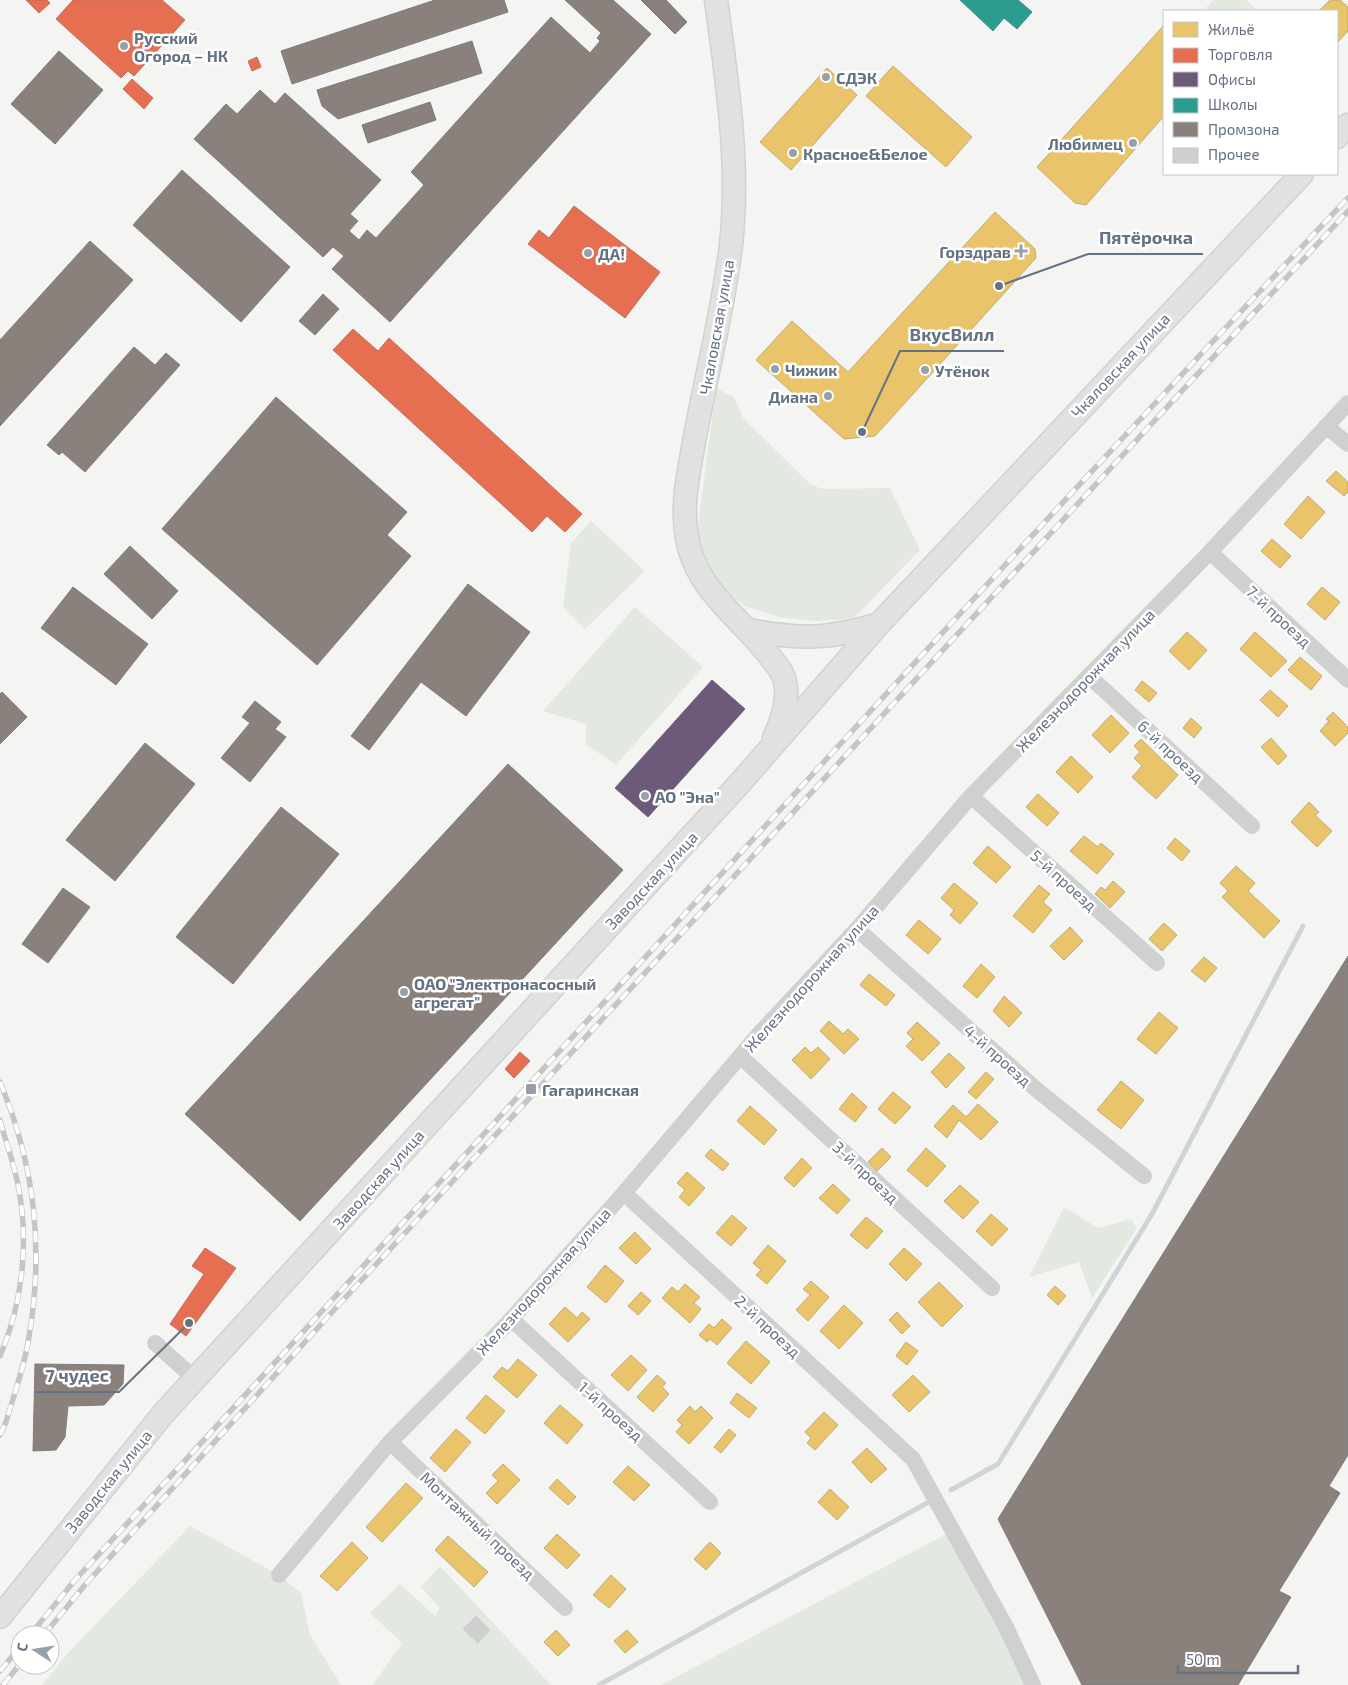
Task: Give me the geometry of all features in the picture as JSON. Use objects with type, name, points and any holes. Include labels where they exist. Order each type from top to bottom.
[{"type":"main road","name":"Чкаловская улица","points":[[716,0],[727,82],[734,193],[730,246],[724,284],[685,493],[685,529],[690,555],[702,579],[712,594],[750,630],[784,678]]},
{"type":"main road","points":[[1338,136],[1348,125]]},
{"type":"main road","name":"Чкаловская улица","points":[[829,681],[879,624],[1301,175]]},
{"type":"main road","points":[[750,630],[775,635],[808,637],[848,634],[879,624]]},
{"type":"main road","points":[[768,751],[783,717],[784,678],[782,661],[793,642],[808,637],[824,642],[837,658],[836,668],[829,681],[815,688],[804,688],[784,678]]},
{"type":"main road","name":"Заводская улица","points":[[0,1617],[164,1414],[768,751],[829,681]]},
{"type":"street","name":"Железнодорожная улица","points":[[283,1569],[390,1442],[511,1320],[624,1193],[740,1056],[857,929],[971,796],[1210,552],[1348,403]]},
{"type":"street","points":[[1326,426],[1348,444]]},
{"type":"street","name":"7-й проезд","points":[[1210,552],[1348,680]]},
{"type":"street","name":"6-й проезд","points":[[1089,676],[1252,826]]},
{"type":"street","name":"5-й проезд","points":[[971,796],[1157,963]]},
{"type":"street","name":"4-й проезд","points":[[857,929],[1036,1090],[1144,1176]]},
{"type":"street","name":"3-й проезд","points":[[740,1056],[992,1288]]},
{"type":"street","name":"2-й проезд","points":[[624,1193],[913,1459],[1006,1627],[1033,1685]]},
{"type":"street","name":"1-й проезд","points":[[511,1320],[710,1502]]},
{"type":"street","points":[[155,1343],[195,1379]]},
{"type":"street","name":"Монтажный проезд","points":[[390,1442],[565,1608]]},
{"type":"shaded area","points":[[1213,0],[1246,0],[1257,10],[1208,10],[1206,8]]},
{"type":"shaded area","points":[[716,388],[734,397],[743,418],[811,485],[823,489],[890,488],[920,550],[853,619],[818,621],[782,618],[745,606],[721,587],[700,561],[698,525]]},
{"type":"shaded area","points":[[591,521],[645,571],[585,629],[563,607],[571,543]]},
{"type":"shaded area","points":[[635,607],[703,667],[616,765],[586,744],[586,724],[543,711]]},
{"type":"shaded area","points":[[1064,1207],[1098,1228],[1131,1219],[1137,1228],[1092,1298],[1079,1262],[1029,1277]]},
{"type":"shaded area","points":[[190,1526],[279,1575],[301,1593],[310,1635],[341,1685],[42,1685],[50,1675],[60,1675],[60,1663]]},
{"type":"shaded area","points":[[954,1530],[1033,1685],[661,1685]]},
{"type":"shaded area","points":[[440,1566],[551,1685],[373,1685],[402,1643],[370,1613],[400,1584],[435,1616],[440,1608],[421,1587]]},
{"type":"building: Жильё","points":[[1330,0],[1340,0],[1348,7],[1348,31],[1338,42],[1338,10],[1320,10]]},
{"type":"building: Жильё","points":[[1163,26],[1163,117],[1086,205],[1075,203],[1037,167]]},
{"type":"building: Жильё","points":[[893,66],[972,137],[946,167],[866,96]]},
{"type":"building: Жильё","points":[[827,68],[857,95],[791,170],[760,142]]},
{"type":"building: Жильё","points":[[995,212],[1035,249],[1036,258],[875,436],[844,439],[756,360],[792,321],[848,372]]},
{"type":"building: Жильё","points":[[1336,471],[1348,482],[1348,492],[1344,496],[1326,481]]},
{"type":"building: Жильё","points":[[1308,496],[1325,512],[1301,539],[1284,524]]},
{"type":"building: Жильё","points":[[1272,539],[1291,556],[1280,568],[1261,551]]},
{"type":"building: Жильё","points":[[1322,587],[1340,602],[1325,620],[1307,604]]},
{"type":"building: Жильё","points":[[1187,632],[1207,650],[1189,670],[1169,651]]},
{"type":"building: Жильё","points":[[1255,632],[1287,661],[1271,677],[1240,649]]},
{"type":"building: Жильё","points":[[1300,657],[1322,676],[1311,690],[1288,670]]},
{"type":"building: Жильё","points":[[1142,681],[1157,693],[1149,702],[1135,690]]},
{"type":"building: Жильё","points":[[1270,690],[1288,706],[1278,717],[1260,700]]},
{"type":"building: Жильё","points":[[1333,712],[1348,727],[1348,733],[1335,746],[1320,731],[1329,721],[1326,719]]},
{"type":"building: Жильё","points":[[1111,715],[1129,733],[1110,753],[1092,735]]},
{"type":"building: Жильё","points":[[1191,718],[1202,728],[1194,738],[1183,728]]},
{"type":"building: Жильё","points":[[1271,738],[1287,756],[1278,765],[1261,747]]},
{"type":"building: Жильё","points":[[1141,739],[1178,775],[1156,799],[1132,777],[1142,766],[1134,758],[1140,752],[1134,746]]},
{"type":"building: Жильё","points":[[1071,756],[1093,777],[1078,793],[1056,772]]},
{"type":"building: Жильё","points":[[1038,794],[1059,813],[1047,826],[1026,807]]},
{"type":"building: Жильё","points":[[1309,802],[1319,812],[1315,815],[1332,831],[1317,847],[1291,822]]},
{"type":"building: Жильё","points":[[1084,836],[1098,847],[1101,843],[1114,854],[1097,874],[1070,851]]},
{"type":"building: Жильё","points":[[1175,838],[1190,851],[1182,861],[1167,848]]},
{"type":"building: Жильё","points":[[988,846],[1011,867],[996,883],[973,863]]},
{"type":"building: Жильё","points":[[1236,866],[1255,883],[1248,891],[1280,921],[1264,938],[1222,897],[1228,891],[1220,883]]},
{"type":"building: Жильё","points":[[1113,881],[1125,892],[1110,908],[1095,894],[1101,887],[1105,890]]},
{"type":"building: Жильё","points":[[954,883],[978,903],[960,924],[950,915],[954,910],[941,898]]},
{"type":"building: Жильё","points":[[1039,885],[1050,894],[1043,902],[1052,910],[1033,933],[1013,916]]},
{"type":"building: Жильё","points":[[919,920],[941,939],[928,954],[906,935]]},
{"type":"building: Жильё","points":[[1164,923],[1177,935],[1162,951],[1149,939]]},
{"type":"building: Жильё","points":[[1070,927],[1083,941],[1064,960],[1050,946]]},
{"type":"building: Жильё","points":[[1204,957],[1217,968],[1205,982],[1191,971]]},
{"type":"building: Жильё","points":[[981,964],[995,977],[977,998],[963,986]]},
{"type":"building: Жильё","points":[[869,974],[895,995],[886,1006],[860,985]]},
{"type":"building: Жильё","points":[[1004,996],[1022,1013],[1009,1027],[993,1011]]},
{"type":"building: Жильё","points":[[1159,1012],[1178,1028],[1156,1054],[1137,1039]]},
{"type":"building: Жильё","points":[[829,1021],[843,1034],[848,1029],[859,1039],[844,1054],[820,1031]]},
{"type":"building: Жильё","points":[[917,1022],[940,1043],[922,1061],[906,1046],[913,1039],[907,1033]]},
{"type":"building: Жильё","points":[[805,1047],[811,1053],[818,1047],[830,1059],[811,1079],[792,1060]]},
{"type":"building: Жильё","points":[[949,1053],[965,1068],[946,1088],[931,1072]]},
{"type":"building: Жильё","points":[[986,1072],[994,1079],[976,1099],[968,1092]]},
{"type":"building: Жильё","points":[[1121,1081],[1144,1100],[1121,1129],[1097,1110]]},
{"type":"building: Жильё","points":[[893,1092],[911,1107],[895,1124],[878,1109]]},
{"type":"building: Жильё","points":[[852,1093],[867,1107],[855,1122],[839,1109]]},
{"type":"building: Жильё","points":[[978,1104],[998,1122],[981,1140],[959,1120],[947,1138],[934,1126],[953,1105],[966,1117]]},
{"type":"building: Жильё","points":[[750,1106],[777,1130],[764,1145],[737,1121]]},
{"type":"building: Жильё","points":[[882,1148],[891,1157],[877,1171],[868,1162]]},
{"type":"building: Жильё","points":[[926,1148],[946,1166],[927,1187],[907,1170]]},
{"type":"building: Жильё","points":[[711,1149],[729,1164],[723,1171],[705,1156]]},
{"type":"building: Жильё","points":[[802,1158],[812,1168],[794,1187],[784,1178]]},
{"type":"building: Жильё","points":[[687,1172],[705,1188],[689,1206],[679,1197],[685,1190],[677,1183]]},
{"type":"building: Жильё","points":[[833,1184],[850,1200],[837,1214],[819,1198]]},
{"type":"building: Жильё","points":[[960,1185],[979,1202],[963,1219],[944,1201]]},
{"type":"building: Жильё","points":[[991,1214],[1008,1229],[992,1246],[976,1231]]},
{"type":"building: Жильё","points":[[732,1215],[747,1228],[731,1246],[716,1233]]},
{"type":"building: Жильё","points":[[866,1217],[883,1231],[867,1249],[850,1235]]},
{"type":"building: Жильё","points":[[635,1232],[651,1249],[636,1264],[619,1248]]},
{"type":"building: Жильё","points":[[768,1245],[786,1261],[767,1284],[756,1275],[761,1270],[753,1263]]},
{"type":"building: Жильё","points":[[904,1248],[922,1264],[906,1281],[889,1264]]},
{"type":"building: Жильё","points":[[605,1265],[624,1281],[606,1303],[587,1287]]},
{"type":"building: Жильё","points":[[811,1281],[829,1297],[808,1321],[796,1310],[810,1295],[803,1289]]},
{"type":"building: Жильё","points":[[939,1282],[963,1306],[942,1327],[918,1302]]},
{"type":"building: Жильё","points":[[685,1284],[700,1297],[694,1303],[701,1309],[690,1323],[662,1298],[672,1287],[678,1292]]},
{"type":"building: Жильё","points":[[1055,1286],[1066,1296],[1058,1305],[1047,1295]]},
{"type":"building: Жильё","points":[[641,1292],[651,1301],[638,1315],[628,1306]]},
{"type":"building: Жильё","points":[[844,1305],[863,1323],[839,1349],[820,1331]]},
{"type":"building: Жильё","points":[[565,1307],[577,1318],[582,1312],[590,1319],[568,1342],[549,1324]]},
{"type":"building: Жильё","points":[[897,1312],[910,1326],[902,1334],[889,1320]]},
{"type":"building: Жильё","points":[[722,1319],[732,1328],[717,1345],[710,1339],[707,1342],[699,1335],[709,1324],[714,1328]]},
{"type":"building: Жильё","points":[[746,1341],[770,1362],[751,1384],[727,1363]]},
{"type":"building: Жильё","points":[[906,1342],[918,1351],[907,1365],[896,1356]]},
{"type":"building: Жильё","points":[[631,1355],[647,1370],[628,1391],[611,1375]]},
{"type":"building: Жильё","points":[[518,1359],[537,1375],[517,1398],[493,1377],[502,1367],[508,1371]]},
{"type":"building: Жильё","points":[[657,1375],[666,1383],[662,1387],[669,1394],[653,1412],[637,1397]]},
{"type":"building: Жильё","points":[[913,1375],[930,1392],[909,1412],[892,1395]]},
{"type":"building: Жильё","points":[[737,1393],[757,1408],[749,1418],[730,1403]]},
{"type":"building: Жильё","points":[[486,1395],[505,1411],[485,1434],[466,1418]]},
{"type":"building: Жильё","points":[[560,1405],[583,1425],[567,1444],[544,1423]]},
{"type":"building: Жильё","points":[[690,1406],[695,1412],[701,1406],[713,1418],[689,1444],[676,1432],[682,1425],[677,1420]]},
{"type":"building: Жильё","points":[[824,1412],[838,1425],[815,1450],[807,1443],[811,1438],[805,1432]]},
{"type":"building: Жильё","points":[[456,1429],[471,1442],[445,1472],[430,1458]]},
{"type":"building: Жильё","points":[[729,1429],[736,1435],[721,1453],[714,1447]]},
{"type":"building: Жильё","points":[[867,1448],[887,1469],[871,1483],[852,1462]]},
{"type":"building: Жильё","points":[[503,1464],[520,1480],[497,1504],[486,1493],[498,1481],[492,1475]]},
{"type":"building: Жильё","points":[[628,1466],[650,1485],[634,1501],[613,1482]]},
{"type":"building: Жильё","points":[[557,1479],[576,1497],[568,1505],[549,1488]]},
{"type":"building: Жильё","points":[[406,1483],[423,1498],[382,1542],[366,1527]]},
{"type":"building: Жильё","points":[[830,1489],[849,1507],[837,1520],[818,1502]]},
{"type":"building: Жильё","points":[[557,1534],[580,1555],[567,1569],[544,1548]]},
{"type":"building: Жильё","points":[[448,1536],[488,1572],[474,1587],[435,1550]]},
{"type":"building: Жильё","points":[[352,1542],[368,1558],[337,1591],[320,1576]]},
{"type":"building: Жильё","points":[[710,1542],[721,1553],[706,1570],[694,1559]]},
{"type":"building: Жильё","points":[[611,1575],[626,1589],[609,1608],[593,1595]]},
{"type":"building: Жильё","points":[[556,1630],[570,1645],[558,1656],[544,1642]]},
{"type":"building: Жильё","points":[[627,1630],[638,1642],[625,1653],[614,1641]]},
{"type":"building: Торговля","points":[[26,0],[47,0],[50,3],[39,13]]},
{"type":"building: Торговля","name":"Русский Огород – НК","points":[[73,0],[162,0],[185,20],[134,76],[128,71],[121,78],[56,19]]},
{"type":"building: Торговля","points":[[257,57],[261,67],[252,71],[248,61]]},
{"type":"building: Торговля","points":[[132,79],[153,98],[144,109],[123,89]]},
{"type":"building: Торговля","name":"ДА!","points":[[574,206],[660,272],[625,318],[528,244],[539,230],[549,238]]},
{"type":"building: Торговля","points":[[353,329],[378,351],[389,338],[582,514],[565,532],[547,516],[532,532],[333,350]]},
{"type":"building: Торговля","points":[[520,1052],[530,1061],[514,1078],[505,1069]]},
{"type":"building: Торговля","points":[[205,1248],[236,1268],[186,1336],[170,1324],[204,1274],[192,1266]]},
{"type":"building: Офисы","points":[[712,680],[745,709],[648,817],[615,788]]},
{"type":"building: Школы","points":[[960,0],[1018,0],[1032,12],[1017,29],[1004,18],[993,31]]},
{"type":"building: Промзона","points":[[435,0],[504,0],[508,12],[292,84],[281,51]]},
{"type":"building: Промзона","points":[[565,0],[613,0],[651,34],[390,322],[332,269],[344,256],[333,247],[323,257],[194,139],[226,104],[237,114],[260,90],[275,104],[285,93],[381,180],[350,214],[358,221],[349,231],[359,240],[367,230],[376,238],[424,185],[411,172],[551,17],[590,53],[600,41],[597,38],[601,33]]},
{"type":"building: Промзона","points":[[641,0],[666,0],[687,22],[675,34]]},
{"type":"building: Промзона","points":[[472,41],[482,73],[338,119],[322,106],[317,90]]},
{"type":"building: Промзона","points":[[59,51],[103,90],[55,144],[11,104]]},
{"type":"building: Промзона","points":[[430,102],[436,120],[368,143],[362,125]]},
{"type":"building: Промзона","points":[[182,170],[290,267],[241,322],[133,225]]},
{"type":"building: Промзона","points":[[90,241],[133,280],[0,426],[0,340]]},
{"type":"building: Промзона","points":[[323,294],[339,309],[315,335],[299,321]]},
{"type":"building: Промзона","points":[[134,347],[155,365],[166,353],[180,365],[85,472],[62,452],[59,455],[47,445]]},
{"type":"building: Промзона","points":[[276,397],[407,512],[387,535],[411,556],[317,665],[162,529]]},
{"type":"building: Промзона","points":[[130,546],[178,591],[152,619],[104,574]]},
{"type":"building: Промзона","points":[[468,584],[530,632],[466,716],[421,682],[369,750],[351,736]]},
{"type":"building: Промзона","points":[[73,587],[148,644],[116,685],[41,628]]},
{"type":"building: Промзона","points":[[2,692],[27,717],[0,744],[0,694]]},
{"type":"building: Промзона","points":[[255,701],[281,722],[275,729],[286,737],[250,782],[221,758],[250,723],[242,717]]},
{"type":"building: Промзона","points":[[145,743],[195,784],[115,881],[66,840]]},
{"type":"building: Промзона","name":"ОАО \"Электронасосный агрегат\"","points":[[508,764],[623,870],[300,1221],[185,1114]]},
{"type":"building: Промзона","points":[[281,807],[339,854],[233,984],[176,937]]},
{"type":"building: Промзона","points":[[63,888],[90,907],[48,963],[22,944]]},
{"type":"building: Промзона","points":[[1348,956],[1348,1455],[1329,1486],[1340,1493],[1279,1591],[1291,1597],[1238,1685],[1082,1685],[998,1519]]},
{"type":"building: Промзона","points":[[35,1364],[124,1365],[123,1384],[104,1405],[68,1406],[65,1437],[56,1450],[33,1451]]},
{"type":"building: Прочее","points":[[476,1615],[491,1630],[478,1644],[462,1629]]},
{"type":"waterway","points":[[951,1490],[998,1464],[1152,1214],[1303,926]]},
{"type":"waterway","points":[[599,1685],[927,1503]]},
{"type":"railway","points":[[38,1625],[75,1580],[868,714],[1348,198]]},
{"type":"railway","points":[[52,1625],[84,1586],[334,1310],[1348,211]]},
{"type":"railway","points":[[0,1082],[12,1113],[29,1176],[36,1239],[36,1271],[27,1348],[6,1422],[0,1435]]},
{"type":"railway","points":[[0,1120],[17,1181],[23,1232],[22,1274],[18,1296],[14,1316],[0,1356]]},
{"type":"railway","points":[[0,1671],[10,1659]]},
{"type":"railway","points":[[3,1685],[11,1675]]},
{"type":"place","name":"Русский Огород – НК","points":[[124,46]]},
{"type":"place","name":"СДЭК","points":[[826,77]]},
{"type":"place","name":"Любимец","points":[[1133,143]]},
{"type":"place","name":"Красное&Белое","points":[[793,153]]},
{"type":"place","name":"Горздрав","points":[[1021,251]]},
{"type":"place","name":"ДА!","points":[[588,253]]},
{"type":"place","name":"Пятёрочка","points":[[999,286]]},
{"type":"place","name":"Чижик","points":[[775,369]]},
{"type":"place","name":"Утёнок","points":[[925,370]]},
{"type":"place","name":"Диана","points":[[828,396]]},
{"type":"place","name":"ВкусВилл","points":[[862,432]]},
{"type":"place","name":"АО \"Эна\"","points":[[645,796]]},
{"type":"place","name":"ОАО \"Электронасосный агрегат\"","points":[[404,992]]},
{"type":"place","name":"Гагаринская","points":[[531,1089]]},
{"type":"place","name":"7 чудес","points":[[189,1323]]}]
